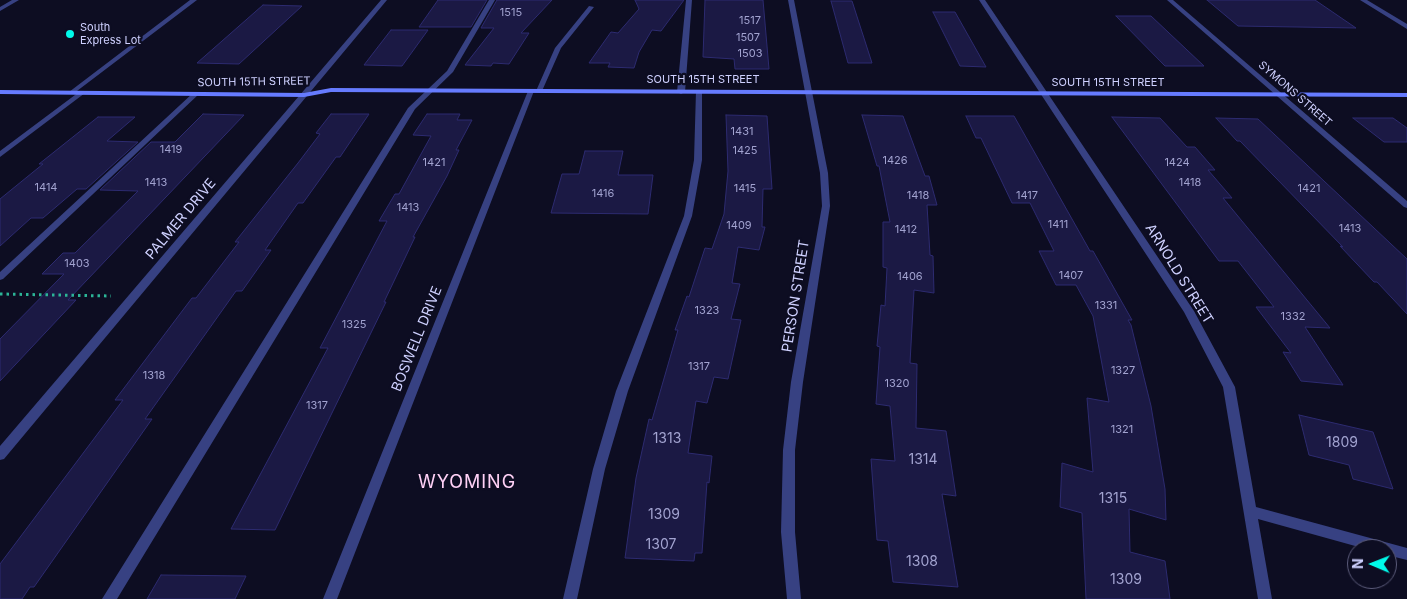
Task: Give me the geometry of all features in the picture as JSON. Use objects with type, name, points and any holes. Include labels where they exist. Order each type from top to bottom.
[{"type":"main road","name":"SOUTH 15TH STREET","points":[[0,92],[304,95],[331,90],[430,90],[1407,95]]},
{"type":"street","points":[[0,9],[16,0]]},
{"type":"street","points":[[71,93],[194,0]]},
{"type":"street","name":"PALMER DRIVE","points":[[0,455],[384,0]]},
{"type":"street","points":[[109,599],[412,108],[450,72],[492,0]]},
{"type":"street","points":[[681,92],[689,0]]},
{"type":"street","name":"PERSON STREET","points":[[792,0],[807,92],[824,173],[826,206],[797,382],[789,450],[788,532],[794,599]]},
{"type":"street","name":"ARNOLD STREET","points":[[982,0],[1190,312],[1229,387],[1265,599]]},
{"type":"street","name":"SYMONS STREET","points":[[1170,0],[1407,205]]},
{"type":"street","points":[[1363,0],[1407,27]]},
{"type":"street","name":"BOSWELL DRIVE","points":[[330,599],[535,91],[558,48],[591,7]]},
{"type":"street","points":[[570,599],[599,469],[622,391],[688,216],[698,160],[698,92]]},
{"type":"street","points":[[0,155],[80,93]]},
{"type":"street","points":[[0,277],[195,94]]},
{"type":"street","points":[[1250,511],[1407,554]]},
{"type":"path","points":[[0,294],[134,296]]},
{"type":"building","points":[[438,0],[487,0],[471,27],[419,27]]},
{"type":"building","points":[[497,0],[552,0],[521,33],[529,33],[509,64],[493,63],[491,66],[465,65],[494,28],[481,28]]},
{"type":"building","points":[[635,0],[684,0],[661,31],[652,30],[639,52],[634,68],[608,67],[610,63],[589,63],[611,32],[618,33],[639,9]]},
{"type":"building","points":[[705,0],[763,0],[769,69],[735,69],[734,59],[703,57]]},
{"type":"building","points":[[1207,0],[1315,0],[1356,28],[1238,26]]},
{"type":"building","points":[[831,1],[852,1],[872,63],[848,63]]},
{"type":"building","points":[[263,5],[302,6],[239,64],[197,63]]},
{"type":"building","points":[[933,12],[955,12],[986,67],[960,66]]},
{"type":"building","points":[[1116,16],[1151,16],[1204,66],[1165,66]]},
{"type":"building","points":[[391,30],[428,30],[402,66],[364,65]]},
{"type":"building","points":[[203,114],[244,115],[68,300],[76,300],[0,381],[0,339],[64,274],[42,274],[63,253],[75,253],[138,191],[100,190],[151,142],[175,142]]},
{"type":"building","points":[[331,114],[369,114],[340,157],[336,157],[303,203],[298,203],[265,250],[271,250],[242,291],[236,291],[145,419],[152,419],[34,587],[30,587],[22,599],[0,599],[0,564],[123,400],[115,400],[192,298],[196,298],[239,242],[235,242],[320,134],[316,133]]},
{"type":"building","points":[[427,114],[460,114],[457,120],[472,120],[456,150],[459,150],[447,176],[413,237],[415,237],[384,302],[386,302],[275,530],[231,529],[328,348],[320,348],[387,221],[379,221],[395,194],[399,194],[431,136],[413,135]]},
{"type":"building","points":[[726,115],[767,116],[772,189],[763,189],[762,227],[765,227],[759,250],[738,247],[732,283],[740,284],[731,319],[741,320],[728,379],[714,377],[707,403],[696,401],[688,453],[712,456],[709,483],[707,482],[702,553],[695,553],[694,561],[625,558],[636,478],[649,419],[652,420],[678,330],[675,330],[687,296],[689,297],[705,248],[712,249],[724,214],[728,171]]},
{"type":"building","points":[[862,115],[903,116],[925,176],[929,176],[937,205],[927,205],[930,255],[933,256],[934,293],[914,290],[910,363],[917,364],[916,428],[946,431],[956,496],[942,494],[958,587],[893,582],[888,541],[877,540],[871,459],[895,461],[890,406],[876,404],[880,347],[877,346],[881,305],[885,306],[887,268],[883,267],[883,222],[890,222],[879,166],[877,166]]},
{"type":"building","points":[[966,116],[1014,116],[1090,251],[1093,251],[1132,320],[1128,320],[1131,325],[1151,406],[1165,489],[1166,520],[1129,509],[1130,552],[1165,561],[1170,599],[1086,599],[1082,513],[1060,507],[1062,463],[1093,472],[1087,398],[1109,402],[1093,316],[1076,285],[1056,285],[1039,251],[1054,251],[1030,203],[1012,203],[981,138],[976,138]]},
{"type":"building","points":[[98,117],[135,117],[107,141],[138,142],[86,189],[77,189],[43,218],[31,218],[0,246],[0,199],[43,164],[39,164]]},
{"type":"building","points":[[1112,117],[1160,118],[1187,147],[1195,147],[1215,170],[1208,170],[1232,198],[1223,198],[1330,328],[1305,327],[1343,385],[1301,381],[1283,352],[1291,353],[1256,307],[1274,307],[1238,261],[1219,261]]},
{"type":"building","points":[[1216,118],[1258,119],[1407,259],[1407,314],[1377,282],[1374,282],[1340,246],[1343,247]]},
{"type":"building","points":[[1353,118],[1393,118],[1407,128],[1407,142],[1384,142]]},
{"type":"building","points":[[585,151],[623,151],[618,175],[653,175],[648,214],[551,213],[562,174],[579,174]]},
{"type":"building","points":[[1299,415],[1373,432],[1393,489],[1353,479],[1349,465],[1309,455]]},
{"type":"building","points":[[161,575],[246,576],[235,599],[147,599]]},
{"type":"place","name":"South Express Lot","points":[[70,34]]},
{"type":"district","name":"WYOMING","points":[[467,483]]}]
